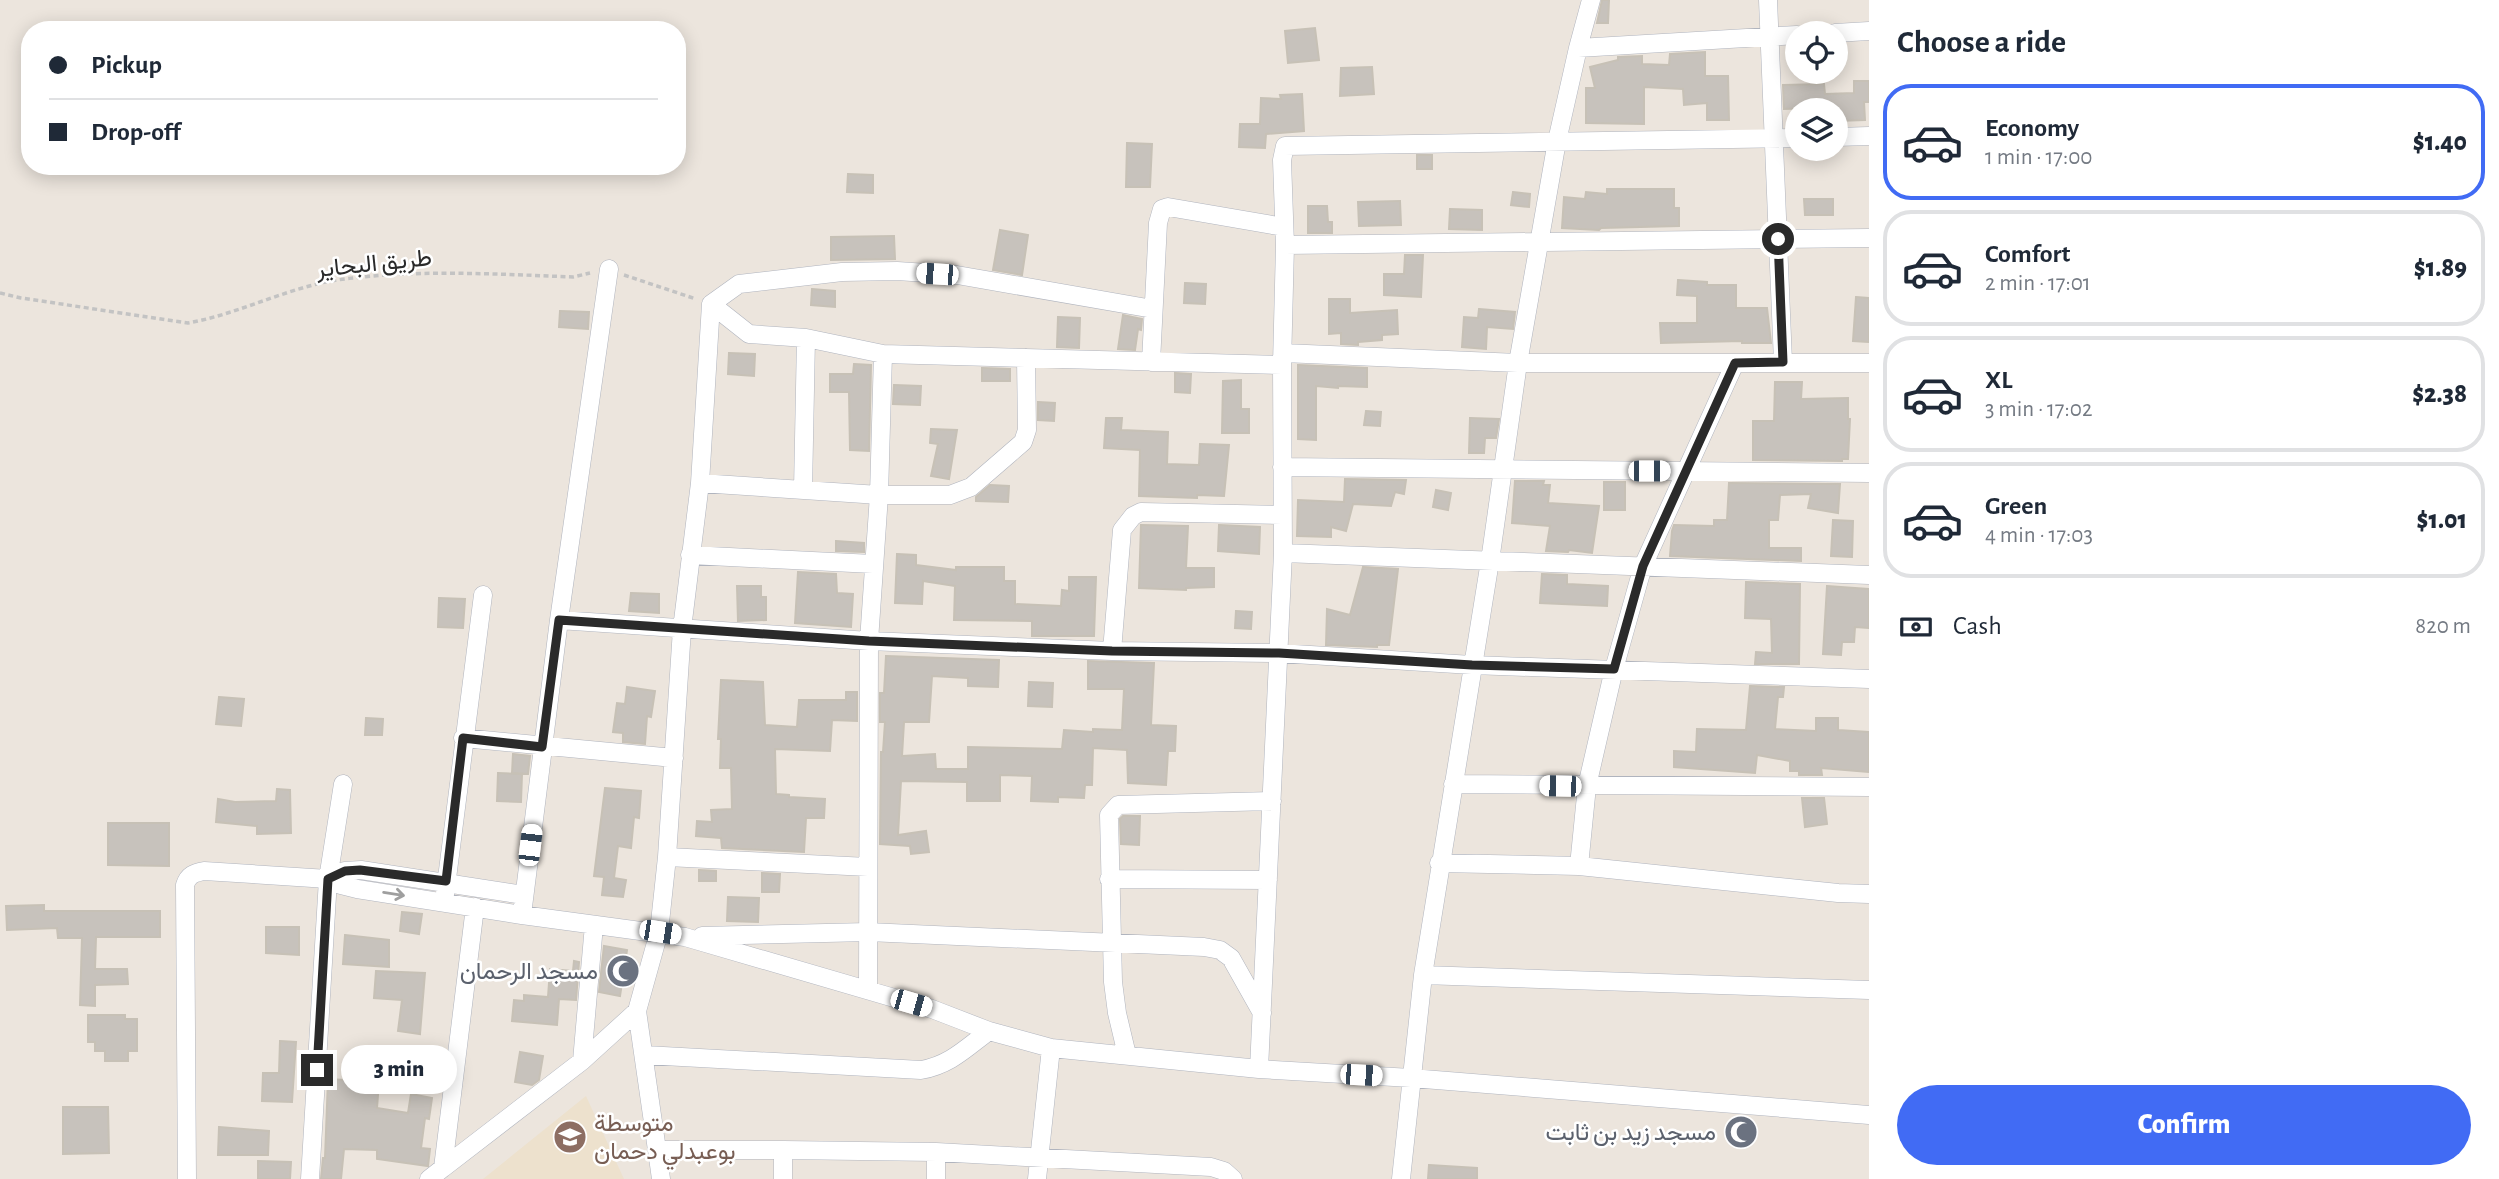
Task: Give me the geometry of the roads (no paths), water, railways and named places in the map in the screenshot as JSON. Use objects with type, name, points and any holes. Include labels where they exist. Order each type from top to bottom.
[{"type":"street","points":[[1402,1179],[1423,975],[1490,561],[1518,363],[1558,141],[1591,0]]},
{"type":"street","points":[[1768,0],[1783,362]]},
{"type":"street","points":[[1848,32],[1869,31]]},
{"type":"street","points":[[1578,48],[1785,36]]},
{"type":"street","points":[[1848,137],[1869,136]]},
{"type":"street","points":[[1259,1069],[1283,553],[1282,159],[1285,146],[1785,138]]},
{"type":"street","points":[[1151,362],[1158,223],[1162,209],[1168,207],[1284,236],[1540,242],[1869,238]]},
{"type":"street","points":[[522,915],[559,620],[609,269]]},
{"type":"street","points":[[710,304],[739,284],[842,272],[897,271],[957,275],[1153,309]]},
{"type":"street","points":[[710,304],[749,334],[806,338],[883,354],[1151,362],[1283,359],[1518,363],[1869,363]]},
{"type":"street","points":[[661,1179],[637,1012],[660,932],[682,629],[700,483],[710,304]]},
{"type":"street","points":[[803,490],[806,338]]},
{"type":"street","points":[[868,990],[869,641],[879,495],[883,354]]},
{"type":"street","points":[[700,483],[879,495],[960,493],[1023,442],[1027,430],[1026,358]]},
{"type":"street","points":[[1579,866],[1587,786],[1614,669],[1643,566],[1735,363]]},
{"type":"street","points":[[1282,467],[1869,473]]},
{"type":"street","points":[[1112,651],[1122,530],[1133,516],[1141,512],[1282,515]]},
{"type":"street","points":[[1283,553],[1869,575]]},
{"type":"street","points":[[690,555],[873,564]]},
{"type":"street","points":[[444,902],[483,595]]},
{"type":"street","points":[[559,620],[869,641],[1112,651],[1279,653],[1472,665],[1869,679]]},
{"type":"street","points":[[463,738],[674,758]]},
{"type":"street","points":[[310,1179],[328,879],[342,784]]},
{"type":"street","points":[[1453,784],[1869,786]]},
{"type":"street","points":[[1127,1055],[1117,1013],[1112,942],[1109,815],[1118,805],[1272,801]]},
{"type":"street","points":[[667,856],[868,867]]},
{"type":"street","points":[[1439,863],[1579,866],[1869,894]]},
{"type":"street","points":[[328,879],[345,871],[360,870],[524,895]]},
{"type":"street","points":[[187,1179],[185,885],[187,878],[204,871],[328,879],[349,887],[522,915],[685,937],[932,1009],[989,1031],[1051,1048],[1259,1069],[1411,1078],[1869,1115]]},
{"type":"street","points":[[1110,879],[1268,880]]},
{"type":"street","points":[[436,1173],[475,907]]},
{"type":"street","points":[[582,1061],[594,925]]},
{"type":"street","points":[[685,937],[868,932],[1204,947],[1220,950],[1231,958],[1262,1013]]},
{"type":"street","points":[[1423,975],[1869,990]]},
{"type":"street","points":[[436,1173],[582,1061],[637,1012]]},
{"type":"street","points":[[645,1055],[921,1070],[939,1067],[989,1031]]},
{"type":"street","points":[[1037,1179],[1051,1048]]},
{"type":"street","points":[[657,1150],[936,1152],[1038,1157],[1211,1167],[1224,1171],[1233,1179]]},
{"type":"street","points":[[783,1150],[783,1179]]},
{"type":"street","points":[[936,1152],[936,1179]]},
{"type":"place","name":"مسجد الرحمان","points":[[623,971]]},
{"type":"place","name":"مسجد زيد بن ثابت","points":[[1741,1132]]},
{"type":"place","name":"متوسطة بوعبدلي دحمان","points":[[570,1137]]}]
